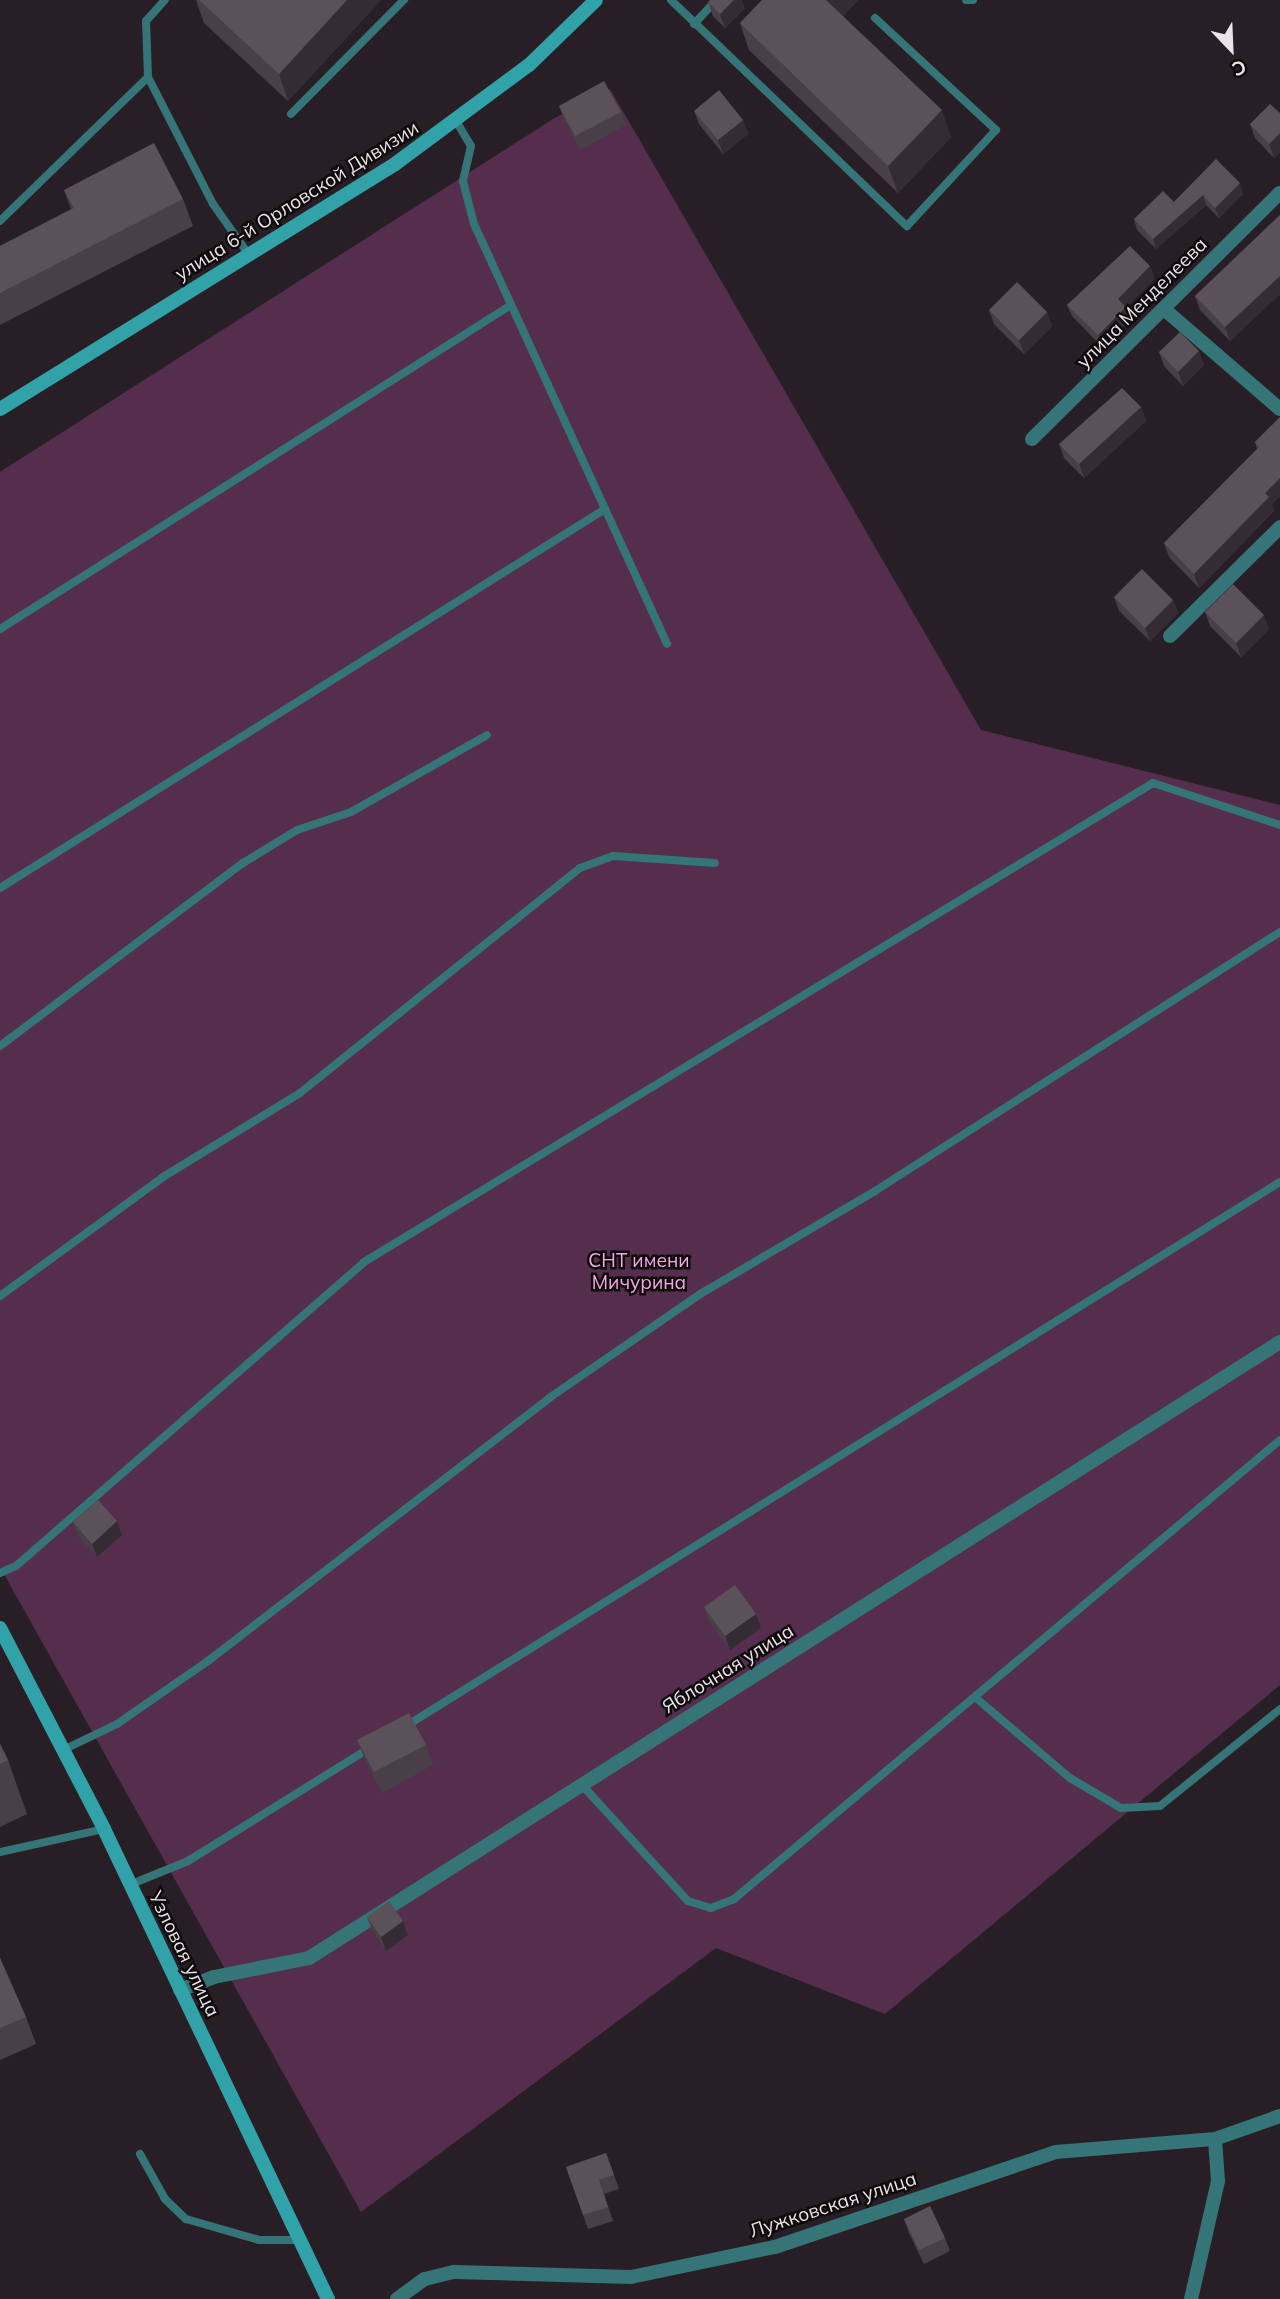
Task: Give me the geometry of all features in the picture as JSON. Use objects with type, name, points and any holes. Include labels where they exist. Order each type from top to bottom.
[{"type":"street","name":"улица 6-й Орловской Дивизии","points":[[0,409],[249,255],[456,121],[529,65],[590,2]]},
{"type":"street","name":"улица Менделеева","points":[[1032,439],[1280,193]]},
{"type":"street","points":[[1164,309],[1280,409]]},
{"type":"street","points":[[1170,636],[1280,527]]},
{"type":"street","name":"Яблочная улица","points":[[180,1990],[214,1977],[309,1958],[1280,1342]]},
{"type":"street","name":"Узловая улица","points":[[0,1628],[104,1829],[328,2299]]},
{"type":"street","name":"Лужковская улица","points":[[397,2299],[425,2279],[454,2272],[631,2277],[775,2247],[1056,2152],[1215,2139],[1280,2116]]},
{"type":"street","points":[[1191,2299],[1217,2181],[1215,2139]]},
{"type":"lane","points":[[165,0],[146,21],[148,77],[213,204],[249,255]]},
{"type":"lane","points":[[291,114],[404,0]]},
{"type":"lane","points":[[671,0],[907,226],[996,130],[875,18]]},
{"type":"lane","points":[[694,24],[716,0]]},
{"type":"lane","points":[[966,0],[973,0]]},
{"type":"lane","points":[[0,222],[148,77]]},
{"type":"lane","points":[[456,121],[471,146],[463,181],[465,199],[667,644]]},
{"type":"lane","points":[[0,629],[511,305]]},
{"type":"lane","points":[[0,888],[605,509]]},
{"type":"lane","points":[[0,1046],[243,863],[297,830],[351,812],[487,735]]},
{"type":"lane","points":[[0,1573],[16,1566],[364,1262],[1153,783],[1280,825]]},
{"type":"lane","points":[[0,1296],[163,1177],[300,1093],[580,868],[613,856],[715,863]]},
{"type":"lane","points":[[63,1750],[117,1724],[208,1661],[549,1398],[702,1293],[875,1191],[1280,932]]},
{"type":"lane","points":[[400,1730],[1280,1182]]},
{"type":"lane","points":[[582,1785],[688,1901],[711,1908],[734,1899],[1280,1440]]},
{"type":"lane","points":[[976,1698],[1070,1778],[1121,1808],[1160,1806],[1280,1709]]},
{"type":"lane","points":[[129,1885],[188,1861],[376,1744]]},
{"type":"lane","points":[[0,1852],[104,1829]]},
{"type":"lane","points":[[140,2154],[165,2199],[187,2219],[259,2240],[300,2240]]},
{"type":"green space","name":"СНТ имени Мичурина","points":[[610,89],[981,730],[1280,805],[1280,1685],[885,2014],[716,1948],[361,2212],[0,1567],[0,472],[553,119]]},
{"type":"building","points":[[199,0],[347,0],[279,74]]},
{"type":"building","points":[[734,0],[720,14],[708,2]]},
{"type":"building","points":[[762,0],[826,0],[942,110],[888,166],[740,23]]},
{"type":"building","points":[[604,81],[621,112],[575,136],[559,106]]},
{"type":"building","points":[[719,90],[743,120],[718,140],[694,111]]},
{"type":"building","points":[[1270,104],[1280,113],[1280,133],[1269,144],[1250,124]]},
{"type":"building","points":[[154,143],[183,199],[0,293],[0,246],[74,208],[64,190]]},
{"type":"building","points":[[1216,159],[1240,183],[1215,208],[1203,195],[1153,239],[1134,219],[1163,191],[1174,202]]},
{"type":"building","points":[[1280,215],[1280,276],[1225,327],[1195,296]]},
{"type":"building","points":[[1130,246],[1150,266],[1118,299],[1126,307],[1098,335],[1067,305]]},
{"type":"building","points":[[1017,282],[1047,312],[1019,340],[989,310]]},
{"type":"building","points":[[1180,332],[1199,351],[1178,372],[1159,352]]},
{"type":"building","points":[[1122,388],[1141,407],[1079,464],[1059,444]]},
{"type":"building","points":[[1280,417],[1280,478],[1265,493],[1269,497],[1194,574],[1164,543],[1259,447],[1255,442]]},
{"type":"building","points":[[1142,569],[1173,600],[1145,628],[1114,597]]},
{"type":"building","points":[[1233,584],[1264,615],[1236,643],[1205,612]]},
{"type":"building","points":[[98,1500],[117,1521],[92,1544],[73,1522]]},
{"type":"building","points":[[735,1585],[756,1614],[725,1636],[704,1607]]},
{"type":"building","points":[[409,1713],[426,1745],[374,1772],[357,1740]]},
{"type":"building","points":[[0,1744],[8,1760],[0,1764]]},
{"type":"building","points":[[389,1901],[403,1921],[381,1937],[367,1917]]},
{"type":"building","points":[[0,1958],[26,2017],[0,2028]]},
{"type":"building","points":[[606,2153],[614,2175],[599,2180],[608,2207],[583,2215],[566,2167]]},
{"type":"building","points":[[930,2206],[945,2238],[919,2250],[904,2219]]}]
